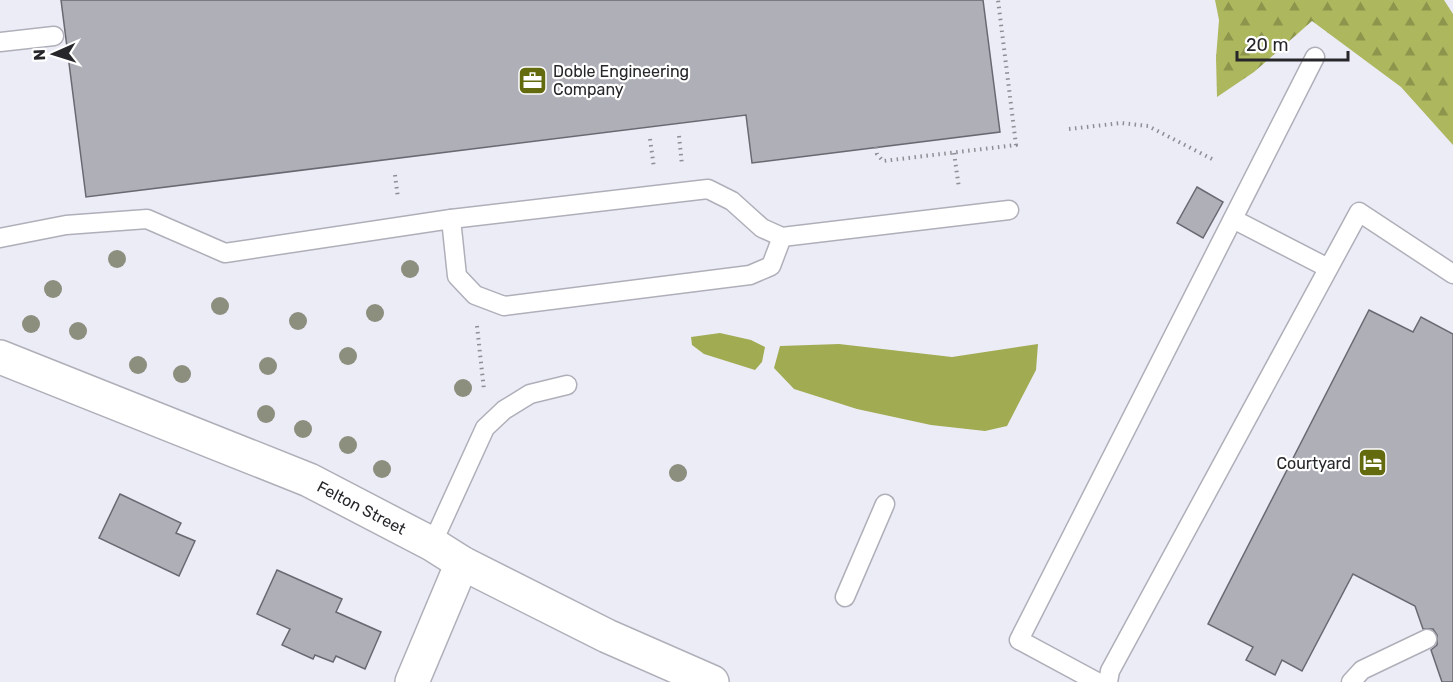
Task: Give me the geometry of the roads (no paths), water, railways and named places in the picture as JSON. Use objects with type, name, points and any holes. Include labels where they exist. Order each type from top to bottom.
[{"type":"street","name":"Felton Street","points":[[0,357],[309,480],[607,636],[712,682]]},
{"type":"street","points":[[412,682],[462,562]]},
{"type":"lane","points":[[0,42],[54,36]]},
{"type":"lane","points":[[1097,682],[1019,640],[1315,57]]},
{"type":"lane","points":[[0,238],[66,225],[147,219],[225,253],[451,219],[708,189],[732,201],[762,228],[782,237],[1009,210]]},
{"type":"lane","points":[[1108,682],[1110,671],[1359,212],[1453,274]]},
{"type":"lane","points":[[451,219],[457,276],[475,295],[504,306],[750,275],[771,267],[782,237]]},
{"type":"lane","points":[[1233,219],[1328,268]]},
{"type":"lane","points":[[432,544],[485,428],[504,410],[530,394],[567,384]]},
{"type":"lane","points":[[845,597],[885,504]]},
{"type":"lane","points":[[1351,682],[1362,670],[1427,639]]},
{"type":"place","name":"Doble Engineering Company","points":[[532,80]]},
{"type":"place","name":"Courtyard","points":[[1372,463]]}]
